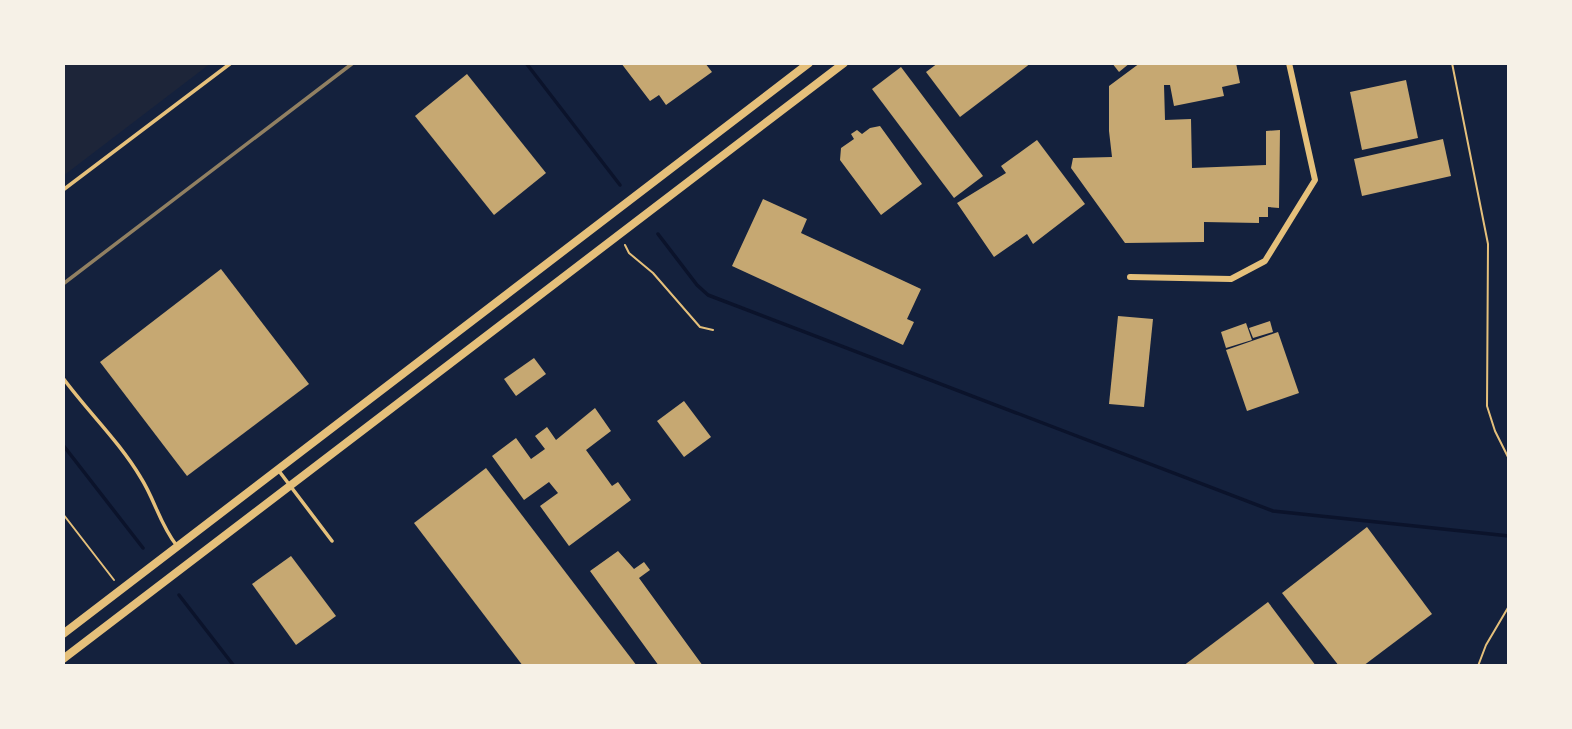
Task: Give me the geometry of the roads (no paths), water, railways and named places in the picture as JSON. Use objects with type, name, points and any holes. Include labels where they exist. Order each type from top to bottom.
[{"type":"street","points":[[63,634],[809,63]]},
{"type":"street","points":[[63,659],[844,63]]},
{"type":"street","points":[[1130,277],[1231,279],[1265,261],[1315,180],[1289,63]]},
{"type":"lane","points":[[63,190],[231,63]]},
{"type":"lane","points":[[63,378],[141,478],[159,518],[177,547]]},
{"type":"lane","points":[[278,469],[332,541]]},
{"type":"waterway","points":[[526,63],[620,185]]},
{"type":"waterway","points":[[658,234],[697,285],[708,295],[1273,511],[1509,536]]},
{"type":"waterway","points":[[63,445],[143,548]]},
{"type":"waterway","points":[[179,595],[234,666]]},
{"type":"railway","points":[[63,284],[353,63]]}]
